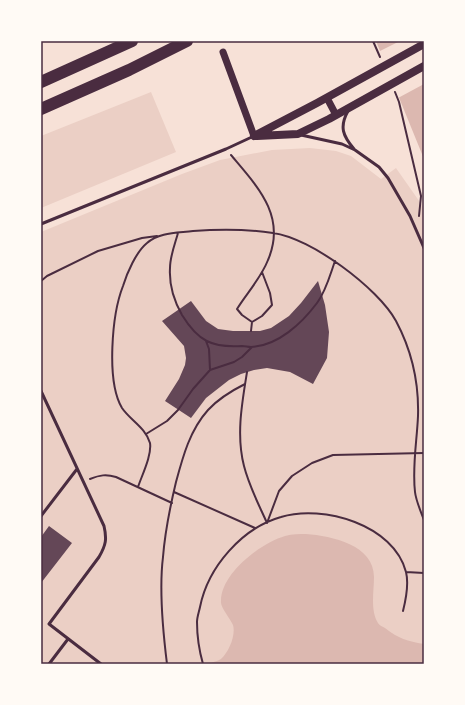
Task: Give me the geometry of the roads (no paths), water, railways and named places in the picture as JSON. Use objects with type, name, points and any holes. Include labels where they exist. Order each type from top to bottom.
[{"type":"highway","points":[[41,82],[132,41]]},
{"type":"highway","points":[[41,109],[129,70],[184,42]]},
{"type":"main road","points":[[254,136],[328,98],[424,44]]},
{"type":"main road","points":[[254,136],[298,134],[336,115],[424,66]]},
{"type":"street","points":[[224,52],[254,136]]},
{"type":"street","points":[[328,98],[336,115]]},
{"type":"lane","points":[[350,107],[342,128],[346,139],[355,150]]},
{"type":"lane","points":[[298,134],[342,144],[355,150],[379,167],[388,178],[410,216],[424,248]]},
{"type":"lane","points":[[41,224],[226,149],[254,136]]},
{"type":"lane","points":[[41,392],[104,526],[106,536],[105,547],[99,557],[48,624],[101,664]]},
{"type":"lane","points":[[41,516],[77,469]]},
{"type":"lane","points":[[49,664],[68,639]]}]
